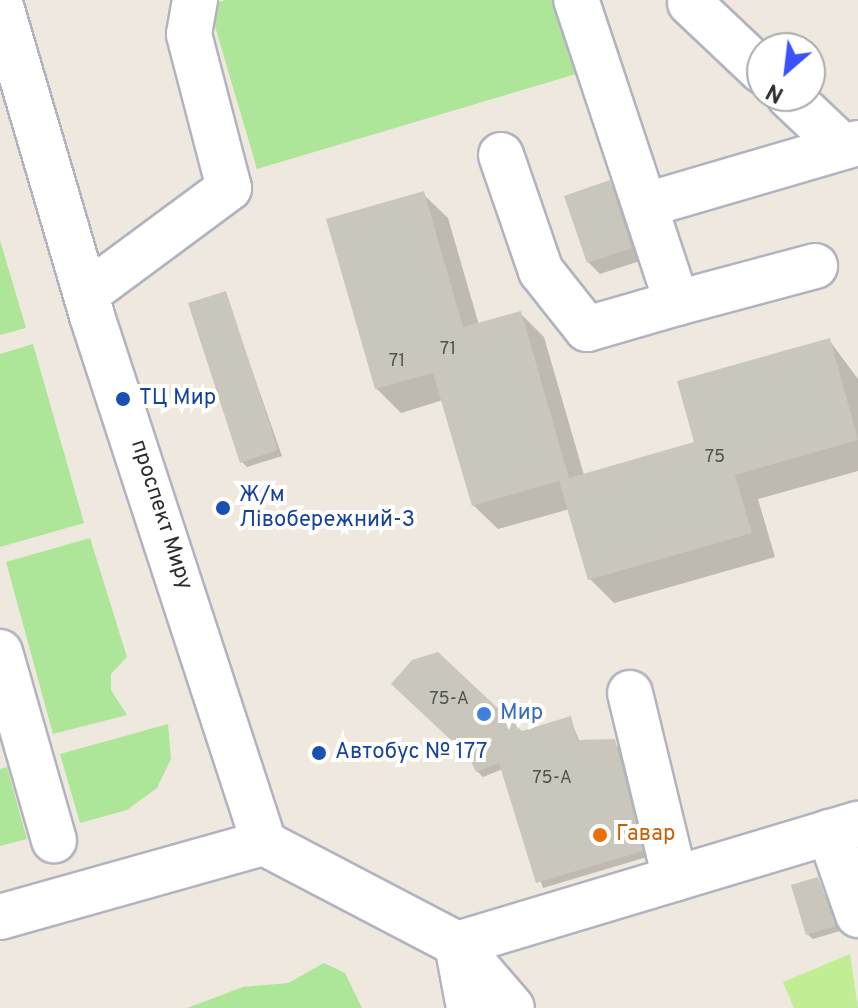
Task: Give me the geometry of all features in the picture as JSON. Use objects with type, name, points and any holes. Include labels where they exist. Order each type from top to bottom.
[{"type":"street","points":[[86,294],[229,188],[189,34],[195,0]]},
{"type":"street","points":[[576,0],[677,303]]},
{"type":"street","name":"проспект Миру","points":[[0,3],[86,294],[264,843]]},
{"type":"street","points":[[690,3],[746,56]]},
{"type":"street","points":[[809,112],[850,145]]},
{"type":"street","points":[[646,205],[850,145]]},
{"type":"street","points":[[501,155],[541,271],[587,329],[815,266]]},
{"type":"street","points":[[0,652],[54,840]]},
{"type":"street","points":[[630,693],[675,879]]},
{"type":"street","points":[[457,944],[844,828],[858,915]]},
{"type":"street","points":[[0,917],[264,843],[457,944],[512,1008]]},
{"type":"street","points":[[457,944],[469,1008]]},
{"type":"green space","points":[[225,0],[552,0],[576,74],[257,169],[209,6]]},
{"type":"green space","points":[[0,240],[26,328],[0,335]]},
{"type":"green space","points":[[33,344],[84,523],[0,547],[0,354]]},
{"type":"green space","points":[[90,538],[127,657],[111,674],[111,690],[127,715],[53,734],[6,562]]},
{"type":"green space","points":[[168,724],[171,759],[157,788],[127,810],[80,823],[60,754]]},
{"type":"green space","points":[[7,767],[27,839],[0,846],[0,769]]},
{"type":"green space","points":[[850,954],[858,1008],[794,1008],[783,982]]},
{"type":"green space","points":[[324,963],[345,973],[362,1008],[187,1008],[243,987],[288,983]]},
{"type":"building","points":[[610,180],[632,248],[587,263],[564,196]]},
{"type":"building","points":[[424,191],[463,327],[521,311],[569,478],[694,442],[677,381],[830,338],[858,440],[735,475],[752,533],[588,580],[559,481],[472,506],[433,373],[375,389],[326,219]]},
{"type":"building","points":[[226,291],[278,450],[240,463],[188,303]]},
{"type":"building","points":[[438,652],[522,731],[571,716],[577,740],[615,739],[643,851],[536,883],[499,763],[476,772],[469,757],[391,684],[412,660]]},
{"type":"building","points":[[818,877],[836,926],[806,935],[791,885]]},
{"type":"place","name":"ТЦ Мир","points":[[123,399]]},
{"type":"place","name":"Ж/м Лівобережний-3","points":[[223,508]]},
{"type":"place","name":"Мир","points":[[484,714]]},
{"type":"place","name":"Автобус № 177","points":[[319,753]]},
{"type":"place","name":"Гавар","points":[[600,835]]}]
